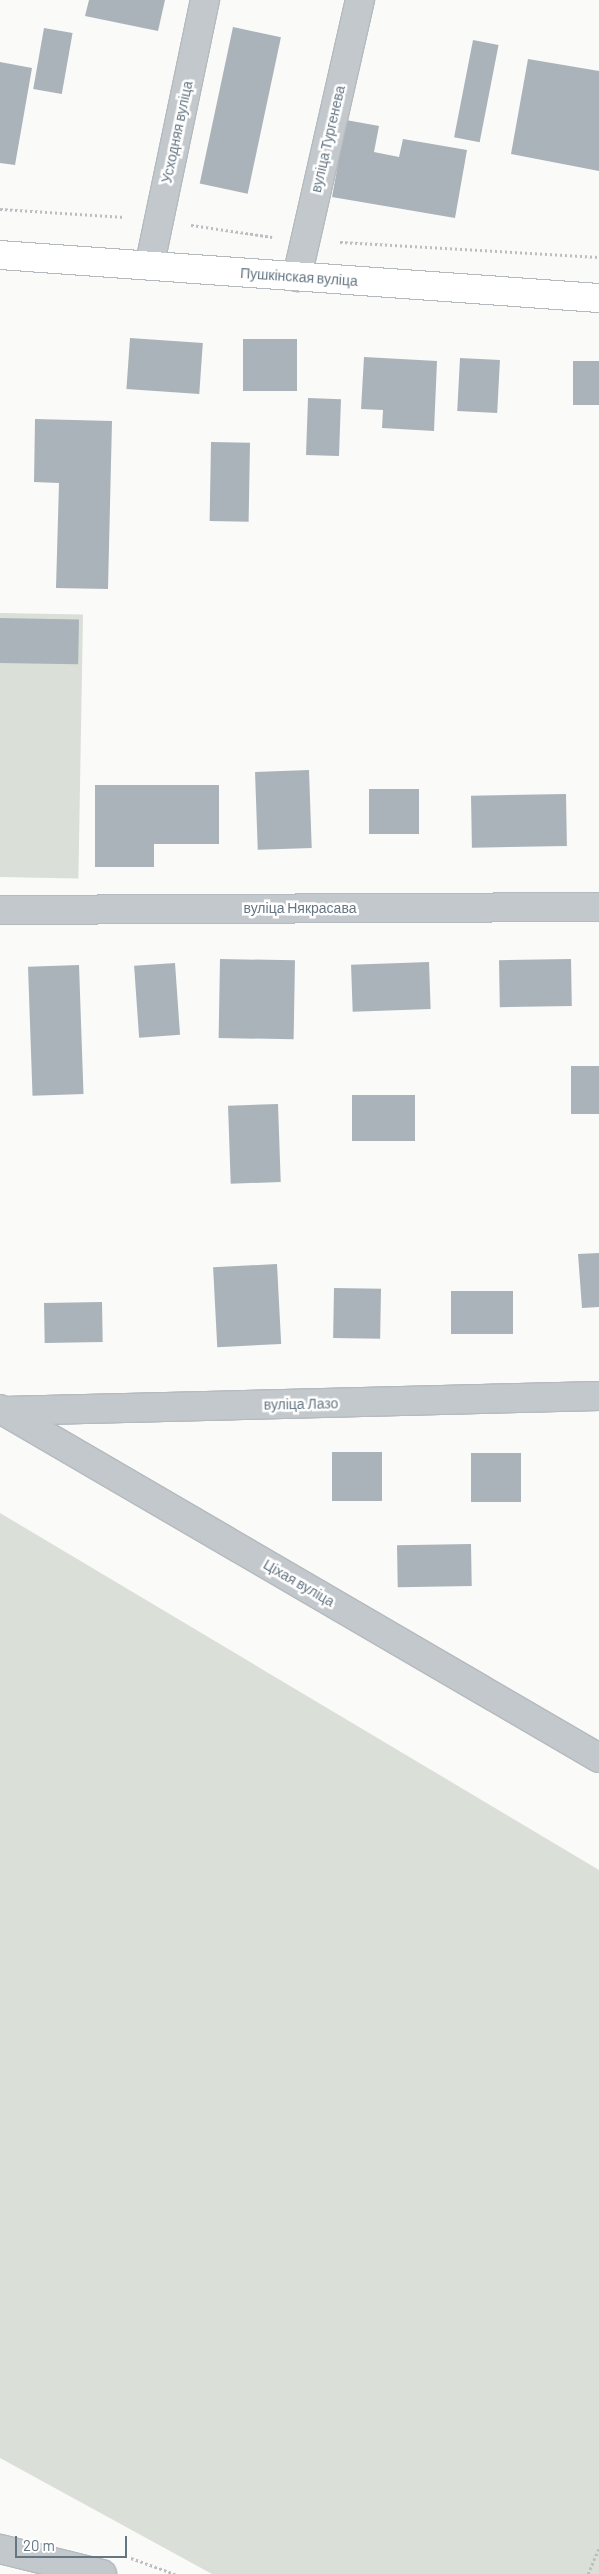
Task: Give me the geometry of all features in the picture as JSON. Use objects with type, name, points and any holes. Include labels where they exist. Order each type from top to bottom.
[{"type":"main road","name":"Пушкінская вуліца","points":[[0,255],[150,264],[297,278],[599,298]]},
{"type":"street","name":"Усходняя вуліца","points":[[150,264],[205,0]]},
{"type":"street","name":"вуліца Тургенева","points":[[297,278],[360,0]]},
{"type":"street","name":"вуліца Някрасава","points":[[0,910],[599,907]]},
{"type":"street","name":"вуліца Лазо","points":[[2,1410],[599,1396]]},
{"type":"street","name":"Ціхая вуліца","points":[[2,1410],[599,1758]]},
{"type":"street","points":[[0,2549],[102,2574]]},
{"type":"path","points":[[588,2574],[599,2548]]},
{"type":"shaded area","points":[[0,613],[83,614],[78,878],[0,877]]},
{"type":"shaded area","points":[[0,1513],[599,1870],[599,2574],[212,2574],[0,2458]]},
{"type":"building","points":[[89,0],[165,0],[158,31],[85,16]]},
{"type":"building","points":[[233,27],[281,37],[248,194],[200,184]]},
{"type":"building","points":[[44,28],[73,33],[62,94],[33,89]]},
{"type":"building","points":[[473,40],[499,45],[480,142],[454,137]]},
{"type":"building","points":[[528,59],[599,71],[599,171],[511,154]]},
{"type":"building","points":[[0,62],[32,68],[15,165],[0,163]]},
{"type":"building","points":[[346,120],[379,126],[374,152],[399,157],[403,139],[467,150],[455,218],[332,197]]},
{"type":"building","points":[[130,338],[203,343],[199,394],[126,389]]},
{"type":"building","points":[[243,339],[297,339],[297,391],[243,391]]},
{"type":"building","points":[[364,357],[437,361],[434,431],[382,428],[383,410],[361,409]]},
{"type":"building","points":[[460,358],[500,360],[497,413],[457,411]]},
{"type":"building","points":[[573,361],[599,361],[599,405],[573,405]]},
{"type":"building","points":[[308,398],[341,399],[339,456],[306,455]]},
{"type":"building","points":[[35,419],[112,421],[108,589],[56,588],[59,483],[34,482]]},
{"type":"building","points":[[211,442],[250,443],[249,522],[210,521]]},
{"type":"building","points":[[0,618],[79,619],[78,664],[0,663]]},
{"type":"building","points":[[309,770],[312,848],[258,850],[255,772]]},
{"type":"building","points":[[95,785],[219,785],[219,844],[154,844],[154,867],[95,867]]},
{"type":"building","points":[[369,789],[419,789],[419,834],[369,834]]},
{"type":"building","points":[[566,794],[567,846],[472,848],[471,796]]},
{"type":"building","points":[[220,959],[295,960],[294,1039],[219,1038]]},
{"type":"building","points":[[571,959],[572,1006],[500,1007],[499,960]]},
{"type":"building","points":[[429,962],[431,1009],[353,1012],[351,965]]},
{"type":"building","points":[[175,963],[180,1035],[139,1038],[134,966]]},
{"type":"building","points":[[79,965],[84,1094],[33,1096],[28,967]]},
{"type":"building","points":[[571,1066],[599,1066],[599,1114],[571,1114]]},
{"type":"building","points":[[352,1095],[415,1095],[415,1141],[352,1141]]},
{"type":"building","points":[[278,1104],[281,1182],[231,1184],[228,1106]]},
{"type":"building","points":[[599,1253],[599,1307],[582,1308],[578,1254]]},
{"type":"building","points":[[277,1264],[281,1344],[217,1347],[213,1267]]},
{"type":"building","points":[[334,1288],[381,1289],[380,1339],[333,1338]]},
{"type":"building","points":[[451,1291],[513,1291],[513,1334],[451,1334]]},
{"type":"building","points":[[102,1302],[103,1342],[45,1343],[44,1303]]},
{"type":"building","points":[[332,1452],[382,1452],[382,1501],[332,1501]]},
{"type":"building","points":[[471,1453],[521,1453],[521,1502],[471,1502]]},
{"type":"building","points":[[471,1544],[472,1586],[398,1587],[397,1545]]}]
